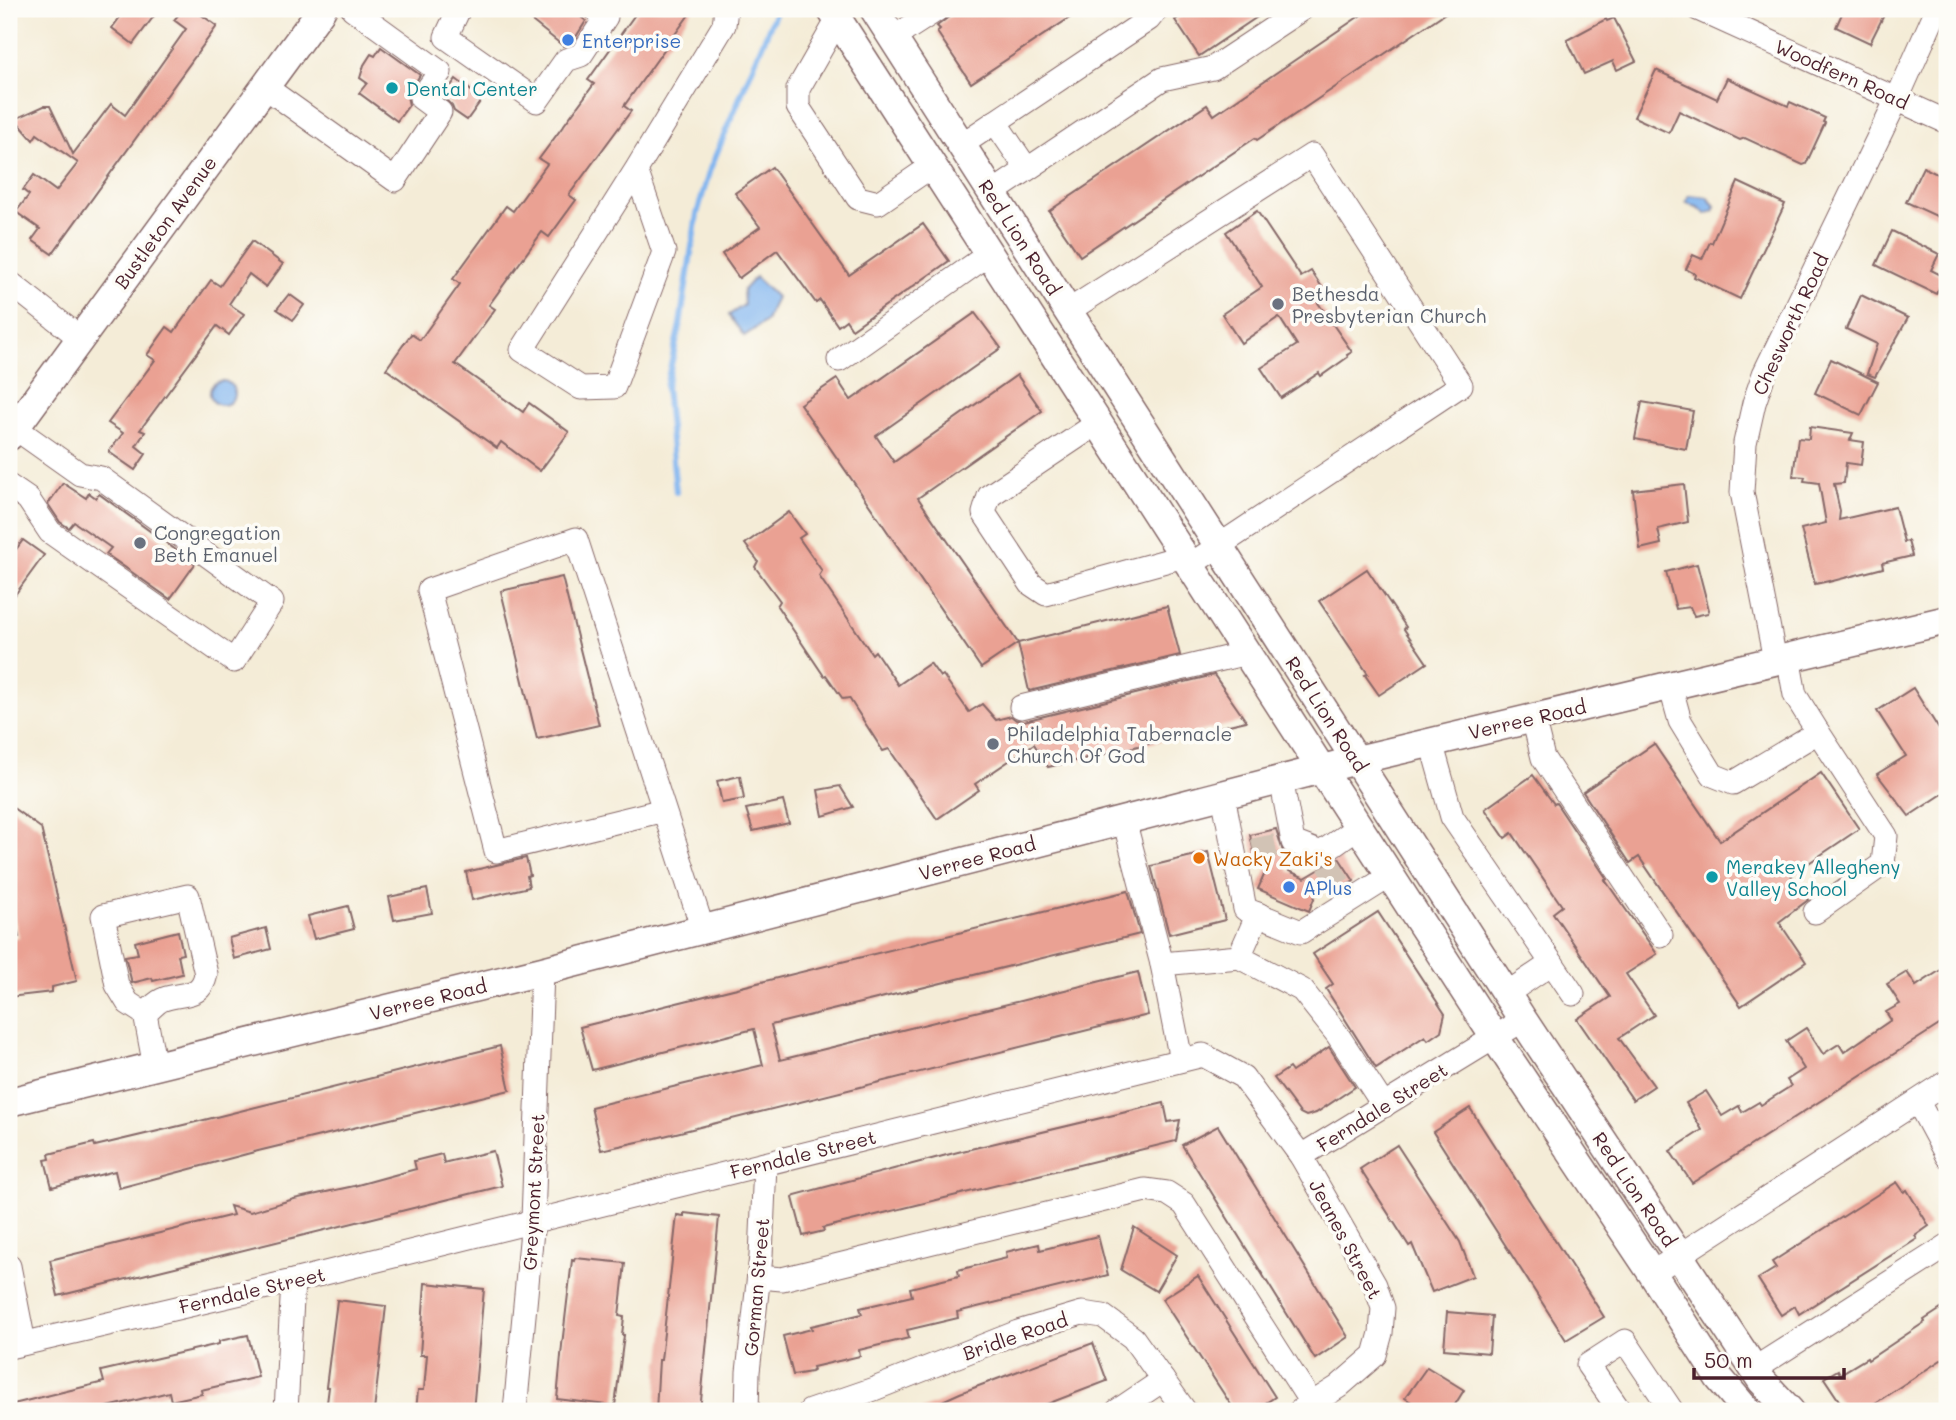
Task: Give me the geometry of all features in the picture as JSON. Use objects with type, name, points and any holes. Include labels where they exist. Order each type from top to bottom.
[{"type":"main road","name":"Bustleton Avenue","points":[[12,432],[322,9]]},
{"type":"main road","name":"Red Lion Road","points":[[874,9],[1506,994],[1754,1369],[1790,1411]]},
{"type":"main road","name":"Red Lion Road","points":[[835,14],[1495,1038],[1719,1378],[1747,1411]]},
{"type":"main road","points":[[990,256],[1020,238]]},
{"type":"main road","points":[[1187,560],[1216,541]]},
{"type":"main road","name":"Verree Road","points":[[9,1102],[542,971],[1280,779],[1781,659],[1945,624]]},
{"type":"street","points":[[265,87],[395,180],[440,113],[421,98],[440,72],[353,9]]},
{"type":"street","points":[[459,9],[446,37],[537,101],[566,60],[581,55],[606,17],[596,9]]},
{"type":"street","points":[[636,170],[664,252],[614,387],[581,388],[522,350],[724,24],[726,9]]},
{"type":"street","points":[[893,38],[938,9]]},
{"type":"street","points":[[835,14],[798,89],[798,107],[858,198],[878,203],[963,148],[995,122],[1149,19],[1157,9]]},
{"type":"street","points":[[992,193],[1162,79],[1213,68],[1302,9]]},
{"type":"street","name":"Woodfern Road","points":[[1698,9],[1947,122]]},
{"type":"street","name":"Chesworth Road","points":[[1815,912],[1883,864],[1886,836],[1795,695],[1781,659],[1765,606],[1745,512],[1742,492],[1745,443],[1754,403],[1765,374],[1897,99],[1937,9]]},
{"type":"street","points":[[995,122],[1027,169]]},
{"type":"street","points":[[1068,312],[1312,155],[1461,385],[1216,541]]},
{"type":"street","points":[[839,359],[990,256]]},
{"type":"street","points":[[9,282],[80,338]]},
{"type":"street","points":[[1098,423],[989,496],[984,513],[1031,584],[1046,594],[1187,560]]},
{"type":"street","points":[[9,486],[28,499],[50,532],[234,661],[272,602],[102,478],[80,474],[12,432]]},
{"type":"street","points":[[664,810],[496,851],[429,590],[576,539],[703,930]]},
{"type":"street","points":[[1021,707],[1247,653]]},
{"type":"street","points":[[1670,685],[1680,721],[1713,775],[1733,783],[1818,732]]},
{"type":"street","points":[[1533,718],[1543,758],[1661,935]]},
{"type":"street","points":[[1431,742],[1451,817],[1573,994]]},
{"type":"street","points":[[1280,779],[1288,843],[1324,859],[1359,827]]},
{"type":"street","points":[[1223,795],[1244,852],[1245,909],[1301,932],[1346,895],[1390,876]]},
{"type":"street","points":[[1124,820],[1162,964],[1181,1060]]},
{"type":"street","points":[[145,1014],[161,999],[195,992],[204,984],[206,974],[188,896],[103,916],[117,985],[128,1003],[145,1014],[155,1067]]},
{"type":"street","points":[[1239,957],[1258,914]]},
{"type":"street","points":[[1162,964],[1239,957],[1302,990],[1337,1034],[1384,1106]]},
{"type":"street","points":[[1506,994],[1552,963]]},
{"type":"street","name":"Greymont Street","points":[[515,1411],[533,1220],[542,971]]},
{"type":"street","name":"Ferndale Street","points":[[16,1345],[293,1281],[1203,1055],[1243,1077],[1301,1156],[1523,1020]]},
{"type":"street","points":[[1652,1273],[1947,1082]]},
{"type":"street","points":[[1918,1102],[1947,1156]]},
{"type":"street","name":"Jeanes Street","points":[[1301,1156],[1375,1285],[1382,1308],[1381,1333],[1375,1355],[1338,1387],[1306,1408]]},
{"type":"street","name":"Gorman Street","points":[[747,1411],[748,1372],[759,1278],[765,1164]]},
{"type":"street","points":[[759,1278],[782,1279],[1145,1190],[1167,1192],[1184,1204],[1306,1408]]},
{"type":"street","points":[[1754,1369],[1947,1246]]},
{"type":"street","points":[[9,1266],[16,1345]]},
{"type":"street","points":[[286,1411],[293,1281]]},
{"type":"street","name":"Bridle Road","points":[[810,1411],[874,1389],[1018,1332],[1082,1313],[1103,1317],[1133,1338],[1185,1411]]},
{"type":"street","points":[[1620,1411],[1588,1365],[1625,1341],[1672,1411]]},
{"type":"street","points":[[1117,1411],[1163,1380]]},
{"type":"water","points":[[1689,195],[1707,197],[1715,206],[1713,211],[1706,214],[1686,202]]},
{"type":"water","points":[[755,277],[776,297],[766,321],[744,336],[729,315],[744,305],[743,290]]},
{"type":"water","points":[[222,381],[230,385],[234,393],[230,401],[222,405],[214,401],[210,393],[214,385]]},
{"type":"building","points":[[126,9],[145,9],[154,16],[133,44],[112,28]]},
{"type":"building","points":[[183,9],[193,9],[217,26],[52,254],[32,240],[40,229],[16,212],[29,195],[23,190],[34,175],[56,191],[78,163],[37,134],[33,140],[15,119],[50,106],[73,154],[111,104],[125,115],[186,29],[174,20]]},
{"type":"building","name":"Enterprise","points":[[517,9],[571,9],[586,21],[572,43],[563,46]]},
{"type":"building","points":[[639,9],[693,9],[624,106],[631,111],[569,195],[576,200],[549,237],[542,232],[489,305],[495,309],[455,364],[523,412],[529,403],[569,432],[540,471],[501,442],[497,448],[386,369],[411,334],[420,340],[460,284],[453,279],[506,206],[513,211],[547,164],[539,159],[594,84],[588,80]]},
{"type":"building","points":[[952,9],[1083,9],[971,83],[937,32],[940,29],[937,26],[950,16]]},
{"type":"building","points":[[1192,9],[1269,9],[1199,56],[1175,20]]},
{"type":"building","points":[[1370,9],[1451,9],[1080,256],[1049,211],[1207,105],[1214,115]]},
{"type":"building","points":[[1844,9],[1887,9],[1870,43],[1836,27]]},
{"type":"building","points":[[1614,18],[1636,61],[1617,70],[1613,61],[1584,74],[1567,40],[1606,19],[1607,21]]},
{"type":"building","name":"Dental Center","points":[[381,47],[420,75],[407,96],[409,105],[397,121],[359,93],[367,83],[360,78],[364,65],[371,54],[375,56]]},
{"type":"building","points":[[1656,70],[1717,99],[1727,78],[1788,106],[1790,102],[1825,118],[1825,123],[1806,164],[1803,165],[1745,138],[1740,140],[1679,111],[1669,133],[1634,117]]},
{"type":"building","points":[[456,79],[474,93],[472,96],[480,102],[467,120],[454,111],[443,97]]},
{"type":"building","points":[[772,167],[849,275],[923,224],[949,261],[852,329],[846,320],[838,326],[820,300],[816,303],[777,250],[739,278],[722,254],[760,227],[735,193]]},
{"type":"building","points":[[1923,167],[1947,179],[1947,221],[1906,202]]},
{"type":"building","points":[[1738,182],[1785,204],[1740,299],[1694,277],[1695,274],[1686,269],[1693,255],[1702,259],[1710,242],[1712,243]]},
{"type":"building","name":"Bethesda Presbyterian Church","points":[[1257,211],[1301,277],[1311,271],[1324,290],[1314,297],[1352,352],[1321,376],[1319,373],[1281,398],[1261,368],[1297,345],[1279,317],[1241,343],[1222,314],[1262,287],[1226,232]]},
{"type":"building","points":[[1892,231],[1939,254],[1931,270],[1945,277],[1936,294],[1876,265]]},
{"type":"building","points":[[252,241],[283,264],[266,287],[249,274],[229,304],[244,314],[229,335],[217,326],[140,430],[145,432],[136,446],[146,454],[135,470],[109,452],[123,433],[108,423],[155,360],[147,355],[167,327],[174,332],[211,280],[220,286]]},
{"type":"building","points":[[289,294],[304,305],[293,320],[277,309]]},
{"type":"building","points":[[1861,295],[1908,318],[1875,377],[1867,374],[1877,344],[1846,329]]},
{"type":"building","points":[[975,313],[1001,348],[876,436],[894,462],[1017,375],[1042,411],[918,498],[1018,643],[981,668],[800,404],[837,379],[851,400]]},
{"type":"building","points":[[1831,359],[1878,382],[1861,415],[1815,393]]},
{"type":"building","points":[[1642,402],[1693,411],[1686,449],[1635,439]]},
{"type":"building","points":[[1810,427],[1853,433],[1850,440],[1864,442],[1861,465],[1846,463],[1844,483],[1834,484],[1840,511],[1839,520],[1895,507],[1904,542],[1908,541],[1912,556],[1882,563],[1883,568],[1815,584],[1801,529],[1826,523],[1819,483],[1804,481],[1805,477],[1793,476],[1798,438],[1809,439]]},
{"type":"building","name":"Congregation Beth Emanuel","points":[[63,483],[86,498],[89,493],[96,498],[99,494],[195,564],[170,599],[106,554],[111,548],[74,522],[69,528],[60,522],[48,504]]},
{"type":"building","points":[[1684,484],[1688,522],[1658,529],[1661,544],[1640,549],[1633,490]]},
{"type":"building","points":[[789,512],[805,534],[799,538],[822,571],[819,576],[872,654],[875,651],[898,685],[930,663],[940,677],[943,675],[969,712],[982,704],[996,720],[1011,716],[1024,721],[1214,675],[1246,721],[1048,767],[1034,744],[975,784],[979,790],[937,819],[889,749],[883,751],[849,698],[843,699],[826,675],[824,676],[777,606],[780,601],[755,567],[758,561],[745,544]]},
{"type":"building","points":[[23,540],[44,555],[9,603],[9,559]]},
{"type":"building","points":[[1697,564],[1709,610],[1708,613],[1694,616],[1690,607],[1676,609],[1666,572]]},
{"type":"building","points":[[1367,569],[1427,663],[1379,695],[1319,601]]},
{"type":"building","points":[[562,577],[599,725],[537,739],[501,591]]},
{"type":"building","points":[[1167,606],[1180,655],[1029,691],[1018,643]]},
{"type":"building","points":[[1913,688],[1947,742],[1947,791],[1909,816],[1877,774],[1906,756],[1877,711]]},
{"type":"building","name":"Merakey Allegheny Valley School","points":[[1654,744],[1720,841],[1821,773],[1859,829],[1791,875],[1808,900],[1779,922],[1806,962],[1741,1006],[1639,857],[1630,863],[1583,792]]},
{"type":"building","points":[[1533,775],[1554,804],[1556,803],[1657,954],[1626,974],[1654,1015],[1619,1038],[1654,1086],[1633,1100],[1577,1019],[1610,997],[1553,913],[1562,906],[1512,833],[1505,838],[1485,809]]},
{"type":"building","points":[[740,776],[744,799],[722,803],[717,781]]},
{"type":"building","points":[[840,786],[853,807],[823,816],[818,790]]},
{"type":"building","points":[[783,801],[789,823],[753,831],[746,809]]},
{"type":"building","points":[[9,805],[41,828],[77,981],[52,987],[52,992],[9,997],[9,939],[19,937],[9,905]]},
{"type":"building","points":[[1276,829],[1289,871],[1305,878],[1339,858],[1354,881],[1336,892],[1324,874],[1309,911],[1258,889],[1274,852],[1255,857],[1250,835]]},
{"type":"building","points":[[1208,852],[1225,920],[1169,934],[1151,866]]},
{"type":"building","points":[[526,858],[530,875],[527,876],[529,887],[472,900],[466,872]]},
{"type":"building","points":[[427,889],[432,913],[394,920],[389,897]]},
{"type":"building","points":[[1128,891],[1140,934],[771,1025],[780,1060],[1138,972],[1148,1015],[601,1150],[591,1107],[763,1065],[754,1029],[592,1070],[580,1027]]},
{"type":"building","points":[[348,906],[354,929],[314,939],[308,916]]},
{"type":"building","points":[[1378,912],[1445,1014],[1441,1031],[1428,1040],[1425,1036],[1376,1068],[1326,989],[1333,984],[1313,954]]},
{"type":"building","points":[[266,928],[271,949],[234,959],[229,938]]},
{"type":"building","points":[[178,931],[183,954],[178,955],[182,974],[132,983],[125,956],[138,954],[135,942]]},
{"type":"building","points":[[1947,966],[1947,1020],[1692,1183],[1670,1151],[1702,1130],[1686,1103],[1706,1091],[1722,1116],[1739,1106],[1742,1112],[1759,1102],[1761,1105],[1791,1086],[1787,1080],[1804,1069],[1786,1041],[1806,1028],[1823,1054],[1839,1044],[1844,1052],[1891,1020],[1886,1012],[1900,1004],[1887,984],[1907,972],[1916,986]]},
{"type":"building","points":[[500,1046],[510,1090],[119,1188],[115,1171],[52,1187],[45,1160],[50,1159],[49,1154],[196,1122]]},
{"type":"building","points":[[1329,1047],[1355,1087],[1316,1113],[1306,1116],[1300,1113],[1274,1078],[1289,1068],[1292,1072]]},
{"type":"building","points":[[1164,1103],[1168,1122],[1180,1120],[1176,1141],[823,1228],[824,1231],[803,1236],[793,1198],[795,1195],[958,1152]]},
{"type":"building","points":[[1470,1108],[1604,1317],[1566,1340],[1433,1132]]},
{"type":"building","points":[[1218,1126],[1348,1337],[1315,1359],[1182,1145]]},
{"type":"building","points":[[1397,1145],[1460,1242],[1473,1276],[1432,1292],[1412,1244],[1409,1246],[1360,1169]]},
{"type":"building","points":[[493,1151],[502,1186],[58,1296],[50,1260],[233,1215],[230,1206],[250,1212],[416,1169],[414,1161],[442,1154],[444,1163]]},
{"type":"building","points":[[1897,1182],[1904,1192],[1907,1190],[1929,1226],[1915,1236],[1917,1239],[1799,1314],[1795,1306],[1781,1315],[1758,1279],[1776,1268],[1772,1262]]},
{"type":"building","points":[[684,1213],[719,1217],[700,1411],[656,1411],[659,1360],[677,1215],[684,1216]]},
{"type":"building","points":[[1134,1227],[1177,1255],[1156,1291],[1121,1270]]},
{"type":"building","points":[[1098,1236],[1108,1275],[957,1312],[958,1318],[907,1330],[909,1338],[859,1350],[860,1356],[813,1367],[811,1372],[793,1375],[783,1336],[812,1329],[811,1326],[862,1314],[860,1308],[912,1296],[910,1288],[959,1276],[958,1270],[1007,1258],[1006,1252],[1039,1244],[1040,1250]]},
{"type":"building","points":[[575,1258],[625,1263],[619,1316],[624,1317],[624,1335],[615,1406],[557,1399],[572,1260]]},
{"type":"building","points":[[1198,1276],[1275,1397],[1253,1411],[1235,1411],[1162,1299]]},
{"type":"building","points":[[425,1283],[484,1289],[473,1411],[416,1411],[418,1390],[424,1390],[427,1355],[420,1355]]},
{"type":"building","points":[[337,1300],[386,1306],[374,1411],[326,1411],[329,1387],[326,1387]]},
{"type":"building","points":[[1947,1305],[1947,1356],[1863,1411],[1846,1411],[1824,1378],[1838,1370],[1840,1374],[1867,1358],[1868,1360]]},
{"type":"building","points":[[1447,1312],[1492,1316],[1489,1353],[1444,1349]]},
{"type":"building","points":[[248,1335],[258,1377],[201,1390],[202,1394],[171,1401],[169,1392],[92,1411],[10,1411],[9,1405],[104,1382],[101,1371]]},
{"type":"building","points":[[1093,1343],[1107,1381],[1029,1411],[920,1411],[960,1393]]},
{"type":"building","points":[[1427,1367],[1464,1390],[1451,1411],[1425,1411],[1405,1398]]},
{"type":"waterway","points":[[676,492],[666,387],[680,325],[697,214],[710,169],[777,9]]},
{"type":"tunnel","points":[[1253,850],[1283,844]]},
{"type":"tunnel","points":[[1328,864],[1342,888]]},
{"type":"place","name":"Enterprise","points":[[568,40]]},
{"type":"place","name":"Dental Center","points":[[392,88]]},
{"type":"place","name":"Bethesda Presbyterian Church","points":[[1278,304]]},
{"type":"place","name":"Congregation Beth Emanuel","points":[[140,543]]},
{"type":"place","name":"Philadelphia Tabernacle Church Of God","points":[[993,744]]},
{"type":"place","name":"Wacky Zaki's","points":[[1199,858]]},
{"type":"place","name":"Merakey Allegheny Valley School","points":[[1712,877]]},
{"type":"place","name":"APlus","points":[[1289,887]]}]
